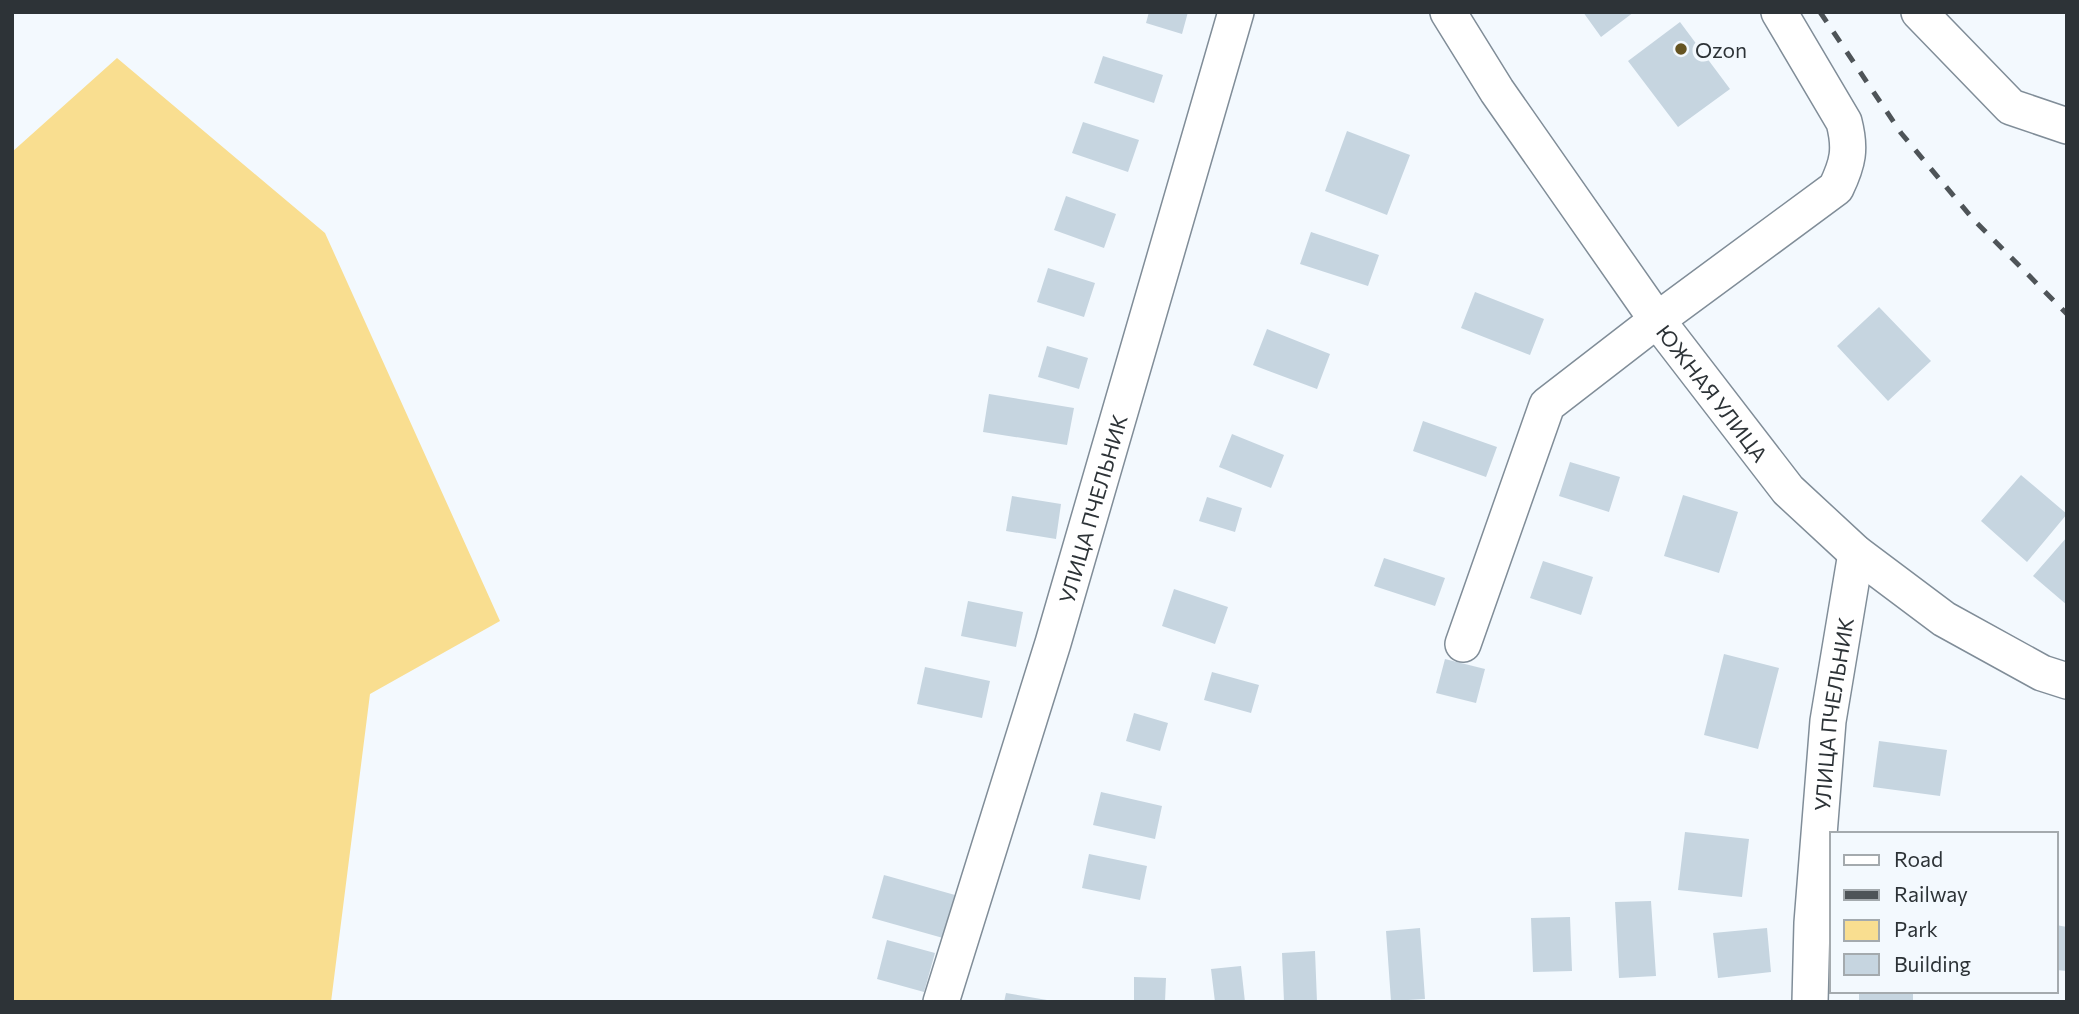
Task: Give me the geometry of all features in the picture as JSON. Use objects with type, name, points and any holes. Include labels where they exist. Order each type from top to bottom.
[{"type":"street","name":"УЛИЦА ПЧЕЛЬНИК","points":[[941,1002],[1053,643],[1236,12]]},
{"type":"street","name":"ЮЖНАЯ УЛИЦА","points":[[1448,12],[1497,91],[1657,320],[1788,490],[1856,553],[1944,619],[2042,673],[2067,681]]},
{"type":"street","points":[[1463,644],[1547,405],[1836,188],[1846,167],[1849,142],[1844,122],[1779,12]]},
{"type":"street","points":[[1919,12],[2011,107],[2067,126]]},
{"type":"street","name":"УЛИЦА ПЧЕЛЬНИК","points":[[1810,1002],[1812,923],[1828,721],[1856,553]]},
{"type":"green space","points":[[117,58],[325,233],[500,621],[370,694],[331,1002],[12,1002],[12,152]]},
{"type":"building","points":[[1149,12],[1188,12],[1182,34],[1146,23]]},
{"type":"building","points":[[1583,12],[1634,12],[1601,37]]},
{"type":"building","points":[[1680,22],[1730,89],[1678,127],[1628,61]]},
{"type":"building","points":[[1103,56],[1163,75],[1154,103],[1094,83]]},
{"type":"building","points":[[1083,122],[1139,140],[1128,172],[1072,153]]},
{"type":"building","points":[[1347,131],[1410,155],[1387,215],[1325,191]]},
{"type":"building","points":[[1066,196],[1116,214],[1104,248],[1054,230]]},
{"type":"building","points":[[1311,232],[1379,255],[1368,286],[1300,264]]},
{"type":"building","points":[[1048,268],[1095,283],[1084,317],[1037,302]]},
{"type":"building","points":[[1475,292],[1544,319],[1530,355],[1461,328]]},
{"type":"building","points":[[1879,307],[1931,361],[1888,401],[1837,346]]},
{"type":"building","points":[[1267,329],[1330,354],[1317,389],[1253,365]]},
{"type":"building","points":[[1047,346],[1088,358],[1079,389],[1038,377]]},
{"type":"building","points":[[989,394],[1074,408],[1067,445],[983,432]]},
{"type":"building","points":[[1423,421],[1497,447],[1486,477],[1413,451]]},
{"type":"building","points":[[1232,434],[1284,455],[1271,488],[1219,467]]},
{"type":"building","points":[[1570,462],[1620,477],[1609,512],[1559,496]]},
{"type":"building","points":[[2021,475],[2067,514],[2027,562],[1981,521]]},
{"type":"building","points":[[1683,495],[1738,512],[1719,573],[1664,556]]},
{"type":"building","points":[[1012,496],[1061,504],[1056,539],[1006,531]]},
{"type":"building","points":[[1207,497],[1242,508],[1235,532],[1199,521]]},
{"type":"building","points":[[2067,537],[2067,605],[2033,576]]},
{"type":"building","points":[[1384,558],[1445,578],[1435,606],[1374,586]]},
{"type":"building","points":[[1543,561],[1593,577],[1581,615],[1530,598]]},
{"type":"building","points":[[1174,589],[1228,607],[1215,644],[1162,626]]},
{"type":"building","points":[[968,601],[1023,612],[1016,647],[961,636]]},
{"type":"building","points":[[1724,654],[1779,668],[1758,749],[1704,735]]},
{"type":"building","points":[[1445,659],[1485,669],[1476,703],[1436,693]]},
{"type":"building","points":[[925,667],[990,681],[982,718],[917,704]]},
{"type":"building","points":[[1212,672],[1259,685],[1251,713],[1204,700]]},
{"type":"building","points":[[1134,713],[1168,723],[1160,751],[1126,741]]},
{"type":"building","points":[[1879,741],[1947,750],[1940,796],[1873,787]]},
{"type":"building","points":[[1101,792],[1162,806],[1155,839],[1093,825]]},
{"type":"building","points":[[1685,832],[1749,839],[1742,897],[1678,890]]},
{"type":"building","points":[[1089,854],[1147,866],[1140,900],[1082,888]]},
{"type":"building","points":[[884,875],[955,895],[943,938],[872,918]]},
{"type":"building","points":[[1651,901],[1656,976],[1619,978],[1615,902]]},
{"type":"building","points":[[1570,917],[1572,971],[1533,972],[1531,918]]},
{"type":"building","points":[[2058,925],[2067,927],[2067,971],[2058,970]]},
{"type":"building","points":[[1420,928],[1425,999],[1391,1001],[1386,931]]},
{"type":"building","points":[[1767,928],[1771,972],[1718,978],[1713,933]]},
{"type":"building","points":[[887,940],[935,953],[924,992],[877,979]]},
{"type":"building","points":[[1315,951],[1317,1002],[1284,1002],[1282,953]]},
{"type":"building","points":[[1241,966],[1245,1002],[1215,1002],[1211,969]]},
{"type":"building","points":[[1134,977],[1166,978],[1165,1002],[1134,1002]]},
{"type":"building","points":[[1006,993],[1047,1000],[1004,1002]]},
{"type":"building","points":[[1859,993],[1913,993],[1913,1002],[1859,1002]]},
{"type":"railway","points":[[1820,12],[1901,133],[1973,219],[2067,314]]},
{"type":"place","name":"Ozon","points":[[1681,49]]}]
